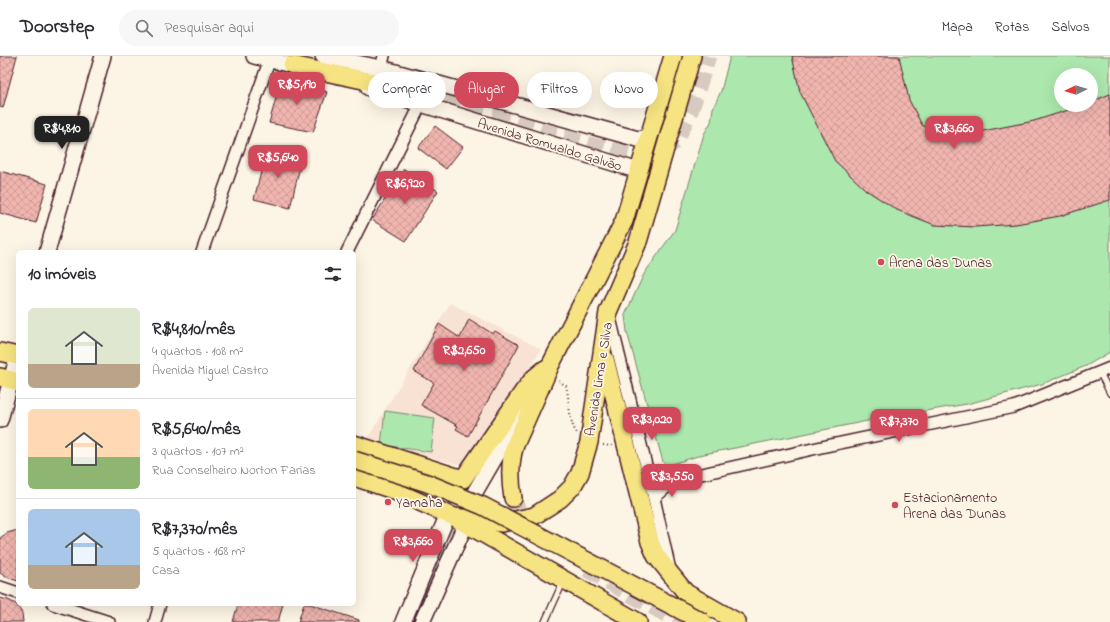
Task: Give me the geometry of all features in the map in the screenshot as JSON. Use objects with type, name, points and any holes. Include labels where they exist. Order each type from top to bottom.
[{"type":"main road","points":[[48,250],[103,56]]},
{"type":"main road","name":"Avenida Romualdo Galvão","points":[[254,56],[270,58],[368,88]]},
{"type":"main road","name":"Avenida Romualdo Galvão","points":[[323,56],[383,62],[638,140],[644,138],[652,131]]},
{"type":"main road","points":[[475,492],[550,366],[624,221],[652,131],[673,56]]},
{"type":"main road","name":"Avenida Lima e Silva","points":[[456,518],[473,518],[492,523],[510,522],[534,516],[547,508],[572,487],[580,474],[588,442],[608,312],[638,242],[692,56]]},
{"type":"main road","points":[[292,65],[368,81]]},
{"type":"main road","name":"Avenida Romualdo Galvão","points":[[434,108],[639,170]]},
{"type":"main road","points":[[603,351],[650,542],[656,556],[671,577],[686,593],[737,622]]},
{"type":"main road","points":[[0,352],[16,355]]},
{"type":"main road","points":[[0,420],[16,361]]},
{"type":"main road","points":[[356,445],[463,478],[523,392],[534,378],[550,366]]},
{"type":"main road","points":[[513,498],[510,471],[512,455],[550,366]]},
{"type":"main road","points":[[356,461],[427,484],[483,506],[703,622]]},
{"type":"main road","points":[[356,478],[390,489],[456,518],[638,622]]},
{"type":"main road","points":[[403,622],[456,518]]},
{"type":"main road","points":[[422,622],[456,518]]},
{"type":"street","points":[[203,250],[270,58]]},
{"type":"street","points":[[348,250],[419,108]]},
{"type":"street","points":[[608,312],[649,476],[671,577]]},
{"type":"street","points":[[649,476],[674,480],[826,446],[1014,407],[1105,371]]},
{"type":"street","points":[[654,498],[674,480]]},
{"type":"street","points":[[0,587],[16,592]]},
{"type":"street","points":[[58,606],[109,622]]},
{"type":"street","points":[[155,622],[159,606]]},
{"type":"lane","points":[[1105,371],[1110,393]]},
{"type":"lane","points":[[546,622],[564,580]]},
{"type":"shaded area","points":[[450,303],[541,349],[469,467],[366,441]]},
{"type":"green space","name":"Arena das Dunas","points":[[730,56],[1110,56],[1110,352],[1086,366],[1042,384],[967,404],[877,419],[704,454],[666,466],[663,462],[627,332],[625,315],[644,274],[675,230],[704,134],[711,122],[713,108],[721,91]]},
{"type":"green space","points":[[385,411],[435,418],[431,452],[381,445]]},
{"type":"building","points":[[0,56],[17,56],[3,108],[0,107]]},
{"type":"building","name":"Arena das Dunas","points":[[792,56],[899,56],[909,100],[922,125],[938,133],[978,132],[1034,121],[1062,112],[1098,112],[1098,99],[1110,94],[1110,200],[1060,216],[1016,224],[975,227],[935,225],[897,210],[866,190],[835,161],[800,92]]},
{"type":"building","points":[[282,77],[327,92],[313,132],[269,123]]},
{"type":"building","points":[[435,126],[463,147],[446,169],[418,148]]},
{"type":"building","points":[[267,149],[302,158],[290,208],[254,199]]},
{"type":"building","points":[[404,169],[438,191],[406,241],[372,220]]},
{"type":"building","points":[[0,171],[47,184],[36,223],[0,213]]},
{"type":"building","points":[[469,319],[493,334],[495,331],[519,345],[468,436],[456,429],[458,426],[421,405],[434,383],[414,371],[439,324],[460,338]]},
{"type":"building","points":[[16,531],[16,580],[0,573],[0,538],[7,533]]},
{"type":"building","points":[[0,598],[16,604],[22,613],[23,622],[0,622]]},
{"type":"building","points":[[237,606],[282,606],[278,622],[233,622]]},
{"type":"building","points":[[303,606],[316,606],[359,620],[359,622],[298,622]]},
{"type":"tunnel","points":[[446,102],[589,145],[632,154],[651,156],[664,150],[676,140],[691,109],[708,56]]},
{"type":"tunnel","points":[[414,622],[450,540],[475,492]]},
{"type":"tunnel","points":[[513,498],[522,521],[529,530]]},
{"type":"tunnel","points":[[587,569],[680,622]]},
{"type":"place","name":"Arena das Dunas","points":[[881,262]]},
{"type":"place","name":"Yamaha","points":[[388,502]]},
{"type":"place","name":"Estacionamento Arena das Dunas","points":[[895,505]]}]
